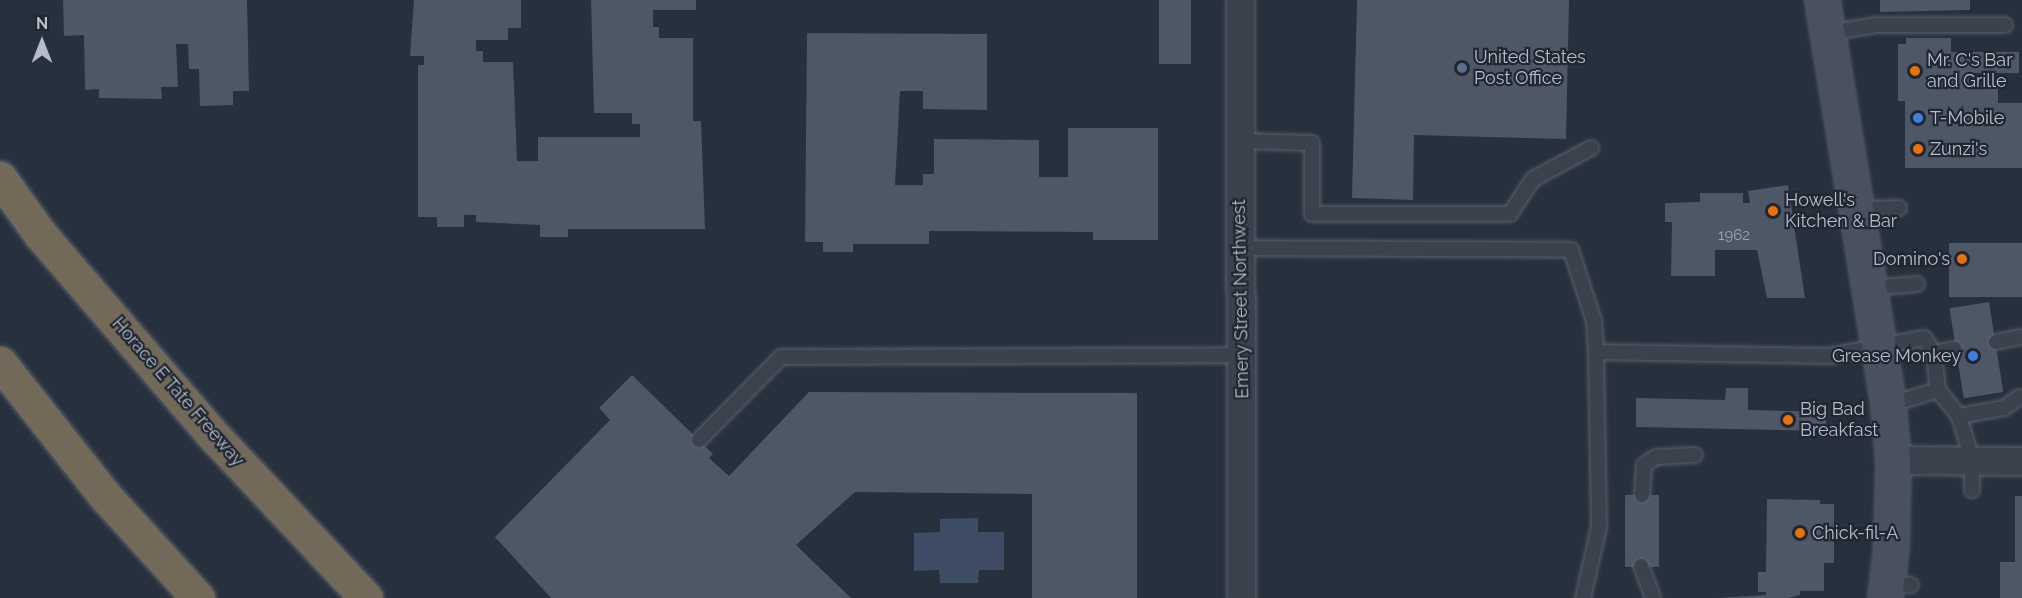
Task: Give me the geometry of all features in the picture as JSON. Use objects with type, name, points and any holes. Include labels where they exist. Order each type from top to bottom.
[{"type":"highway","name":"Horace E Tate Freeway","points":[[0,177],[40,234],[137,348],[212,434],[366,598]]},
{"type":"highway","points":[[0,363],[106,497],[198,598]]},
{"type":"highway","points":[[106,497],[170,598]]},
{"type":"highway","points":[[310,537],[383,598]]},
{"type":"main road","points":[[1822,0],[1888,405],[1893,460],[1894,589]]},
{"type":"street","name":"Emery Street Northwest","points":[[1240,0],[1241,598]]},
{"type":"street","points":[[1893,460],[2022,461]]},
{"type":"lane","points":[[1827,33],[1877,26],[2005,25]]},
{"type":"lane","points":[[1240,141],[1312,142],[1312,214],[1510,214],[1533,178],[1592,148]]},
{"type":"lane","points":[[1855,209],[1899,208]]},
{"type":"lane","points":[[1239,248],[1571,250],[1594,321],[1596,352],[1599,527],[1583,598]]},
{"type":"lane","points":[[1869,288],[1917,284]]},
{"type":"lane","points":[[1996,342],[2019,337]]},
{"type":"lane","points":[[1596,352],[1829,356],[1878,344],[1924,338],[1934,353],[1938,390],[1959,416],[1972,460],[1972,490]]},
{"type":"lane","points":[[1934,353],[1955,349]]},
{"type":"lane","points":[[699,440],[780,357],[1242,355]]},
{"type":"lane","points":[[1888,405],[1938,390]]},
{"type":"lane","points":[[1959,416],[2004,408],[2020,398]]},
{"type":"lane","points":[[1642,495],[1644,465],[1656,457],[1695,455]]},
{"type":"lane","points":[[1641,566],[1653,598]]},
{"type":"water","points":[[978,518],[978,532],[1004,532],[1004,570],[979,570],[978,583],[940,583],[939,570],[914,571],[914,533],[940,532],[940,519]]},
{"type":"building","points":[[63,0],[247,0],[249,91],[233,91],[233,105],[200,106],[199,69],[189,69],[188,44],[176,44],[178,87],[161,87],[162,99],[99,98],[99,89],[85,90],[84,35],[64,36]]},
{"type":"building","points":[[414,0],[521,0],[521,28],[508,28],[508,40],[476,40],[476,51],[483,51],[483,62],[513,62],[517,161],[538,161],[538,137],[640,137],[640,124],[632,124],[632,113],[594,113],[591,0],[696,0],[696,10],[653,10],[653,27],[659,27],[659,38],[693,38],[693,121],[701,121],[705,229],[568,229],[568,237],[540,237],[540,225],[476,222],[476,215],[464,215],[464,227],[437,227],[437,217],[418,217],[418,65],[424,65],[424,56],[410,56]]},
{"type":"building","points":[[1159,0],[1191,0],[1191,64],[1159,64]]},
{"type":"building","name":"United States Post Office","points":[[1357,0],[1569,0],[1566,139],[1414,135],[1413,200],[1352,198]]},
{"type":"building","points":[[1880,0],[1970,0],[1970,10],[1880,12]]},
{"type":"building","points":[[807,33],[987,34],[987,110],[923,109],[923,91],[900,91],[895,185],[923,185],[923,174],[934,174],[934,139],[1039,140],[1039,177],[1068,177],[1068,128],[1158,128],[1158,240],[1093,240],[1093,232],[929,231],[929,244],[853,244],[853,252],[823,252],[823,242],[805,242]]},
{"type":"building","points":[[1906,38],[1951,38],[1951,52],[2019,52],[2019,73],[1971,73],[1971,82],[1998,82],[1998,103],[2022,103],[2022,168],[1905,168],[1905,101],[1898,101],[1898,44],[1906,44]]},
{"type":"building","points":[[1788,185],[1805,298],[1767,298],[1757,250],[1715,250],[1715,276],[1671,276],[1672,222],[1665,222],[1665,203],[1700,202],[1700,193],[1743,193],[1743,203],[1750,203],[1748,191]]},
{"type":"building","points":[[1949,243],[2022,243],[2022,297],[1949,297]]},
{"type":"building","points":[[1989,302],[2003,392],[1964,398],[1949,308]]},
{"type":"building","points":[[632,375],[713,454],[709,458],[729,476],[809,392],[1137,393],[1137,598],[1032,598],[1032,494],[855,492],[796,545],[851,598],[551,598],[495,537],[610,420],[599,408]]},
{"type":"building","points":[[1726,388],[1748,388],[1748,410],[1826,412],[1826,431],[1636,427],[1636,398],[1725,400]]},
{"type":"building","points":[[1625,495],[1659,495],[1659,567],[1625,567]]},
{"type":"building","points":[[2015,496],[2022,496],[2022,598],[2000,598],[2000,562],[2015,562]]},
{"type":"building","name":"Chick-fil-A","points":[[1767,499],[1820,500],[1820,504],[1834,504],[1834,563],[1824,563],[1824,591],[1800,591],[1800,595],[1788,598],[1718,598],[1766,595],[1766,592],[1758,592],[1758,572],[1766,572]]},
{"type":"place","name":"United States Post Office","points":[[1462,68]]},
{"type":"place","name":"Mr. C's Bar and Grille","points":[[1915,71]]},
{"type":"place","name":"T-Mobile","points":[[1918,118]]},
{"type":"place","name":"Zunzi's","points":[[1918,149]]},
{"type":"place","name":"Howell's Kitchen & Bar","points":[[1773,211]]},
{"type":"place","name":"Domino's","points":[[1962,259]]},
{"type":"place","name":"Grease Monkey","points":[[1973,356]]},
{"type":"place","name":"Big Bad Breakfast","points":[[1788,420]]},
{"type":"place","name":"Chick-fil-A","points":[[1800,533]]}]
